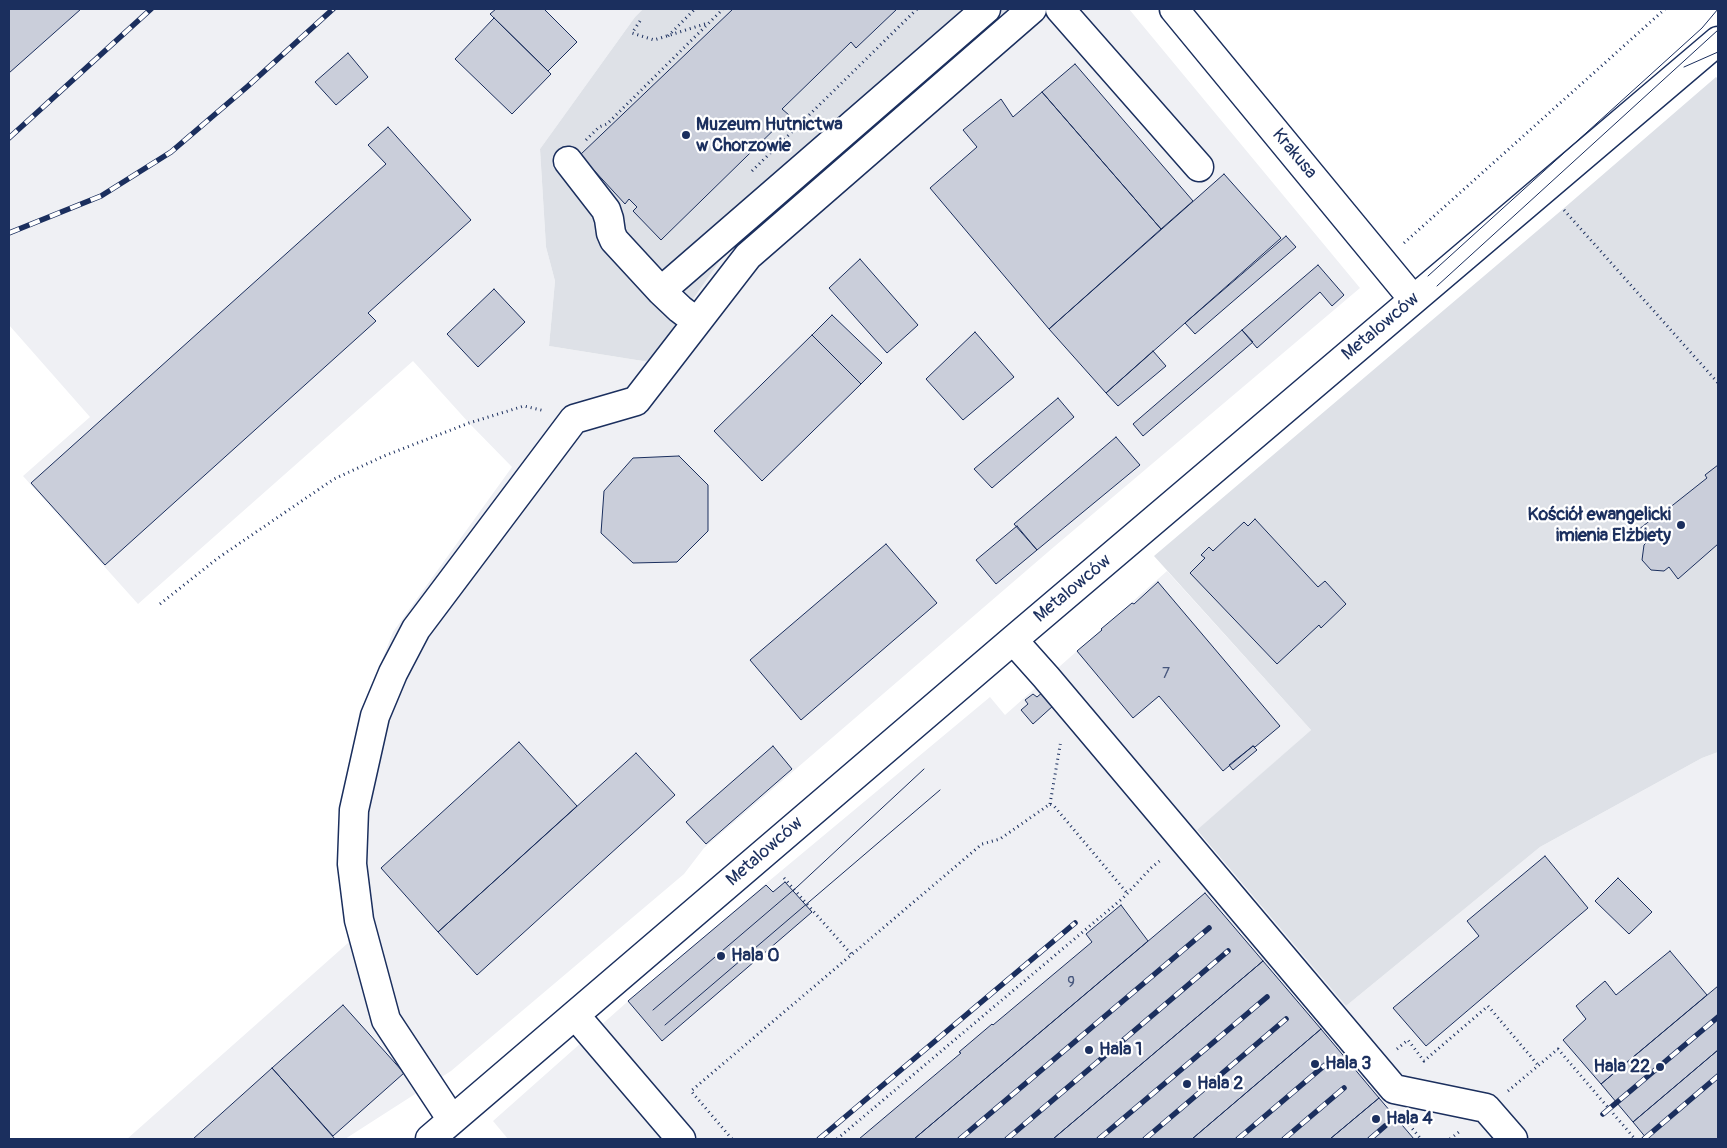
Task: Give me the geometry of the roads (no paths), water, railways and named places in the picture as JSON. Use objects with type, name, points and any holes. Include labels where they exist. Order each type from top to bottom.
[{"type":"street","points":[[661,291],[986,9]]},
{"type":"street","points":[[452,1120],[386,1020],[359,920],[352,864],[354,810],[375,716],[393,673],[416,629],[574,419],[636,401],[748,256],[1032,9]]},
{"type":"street","points":[[1060,9],[1199,167]]},
{"type":"street","name":"Krakusa","points":[[1174,9],[1413,299]]},
{"type":"street","name":"Metalowców","points":[[430,1139],[1413,299],[1718,41]]},
{"type":"street","points":[[568,161],[606,210],[614,240],[661,291],[697,322]]},
{"type":"street","points":[[1013,640],[1394,1089],[1486,1108],[1513,1139]]},
{"type":"street","points":[[575,1015],[681,1139]]},
{"type":"tram line","points":[[1428,276],[1702,28],[1718,9]]},
{"type":"tram line","points":[[1437,286],[1718,30]]},
{"type":"tram line","points":[[1684,67],[1718,52]]},
{"type":"tram line","points":[[653,1010],[797,887],[924,769]]},
{"type":"tram line","points":[[665,1025],[940,790]]},
{"type":"railway","points":[[9,138],[151,9]]},
{"type":"railway","points":[[9,233],[101,196],[171,152],[333,9]]},
{"type":"railway","points":[[819,1139],[1075,923]]},
{"type":"railway","points":[[960,1139],[1209,928]]},
{"type":"railway","points":[[1007,1139],[1228,951]]},
{"type":"railway","points":[[1099,1139],[1267,997]]},
{"type":"railway","points":[[1603,1114],[1718,1017]]},
{"type":"railway","points":[[1145,1139],[1286,1019]]},
{"type":"railway","points":[[1238,1139],[1325,1065]]},
{"type":"railway","points":[[1644,1139],[1718,1076]]},
{"type":"railway","points":[[1284,1139],[1344,1088]]},
{"type":"railway","points":[[1370,1139],[1385,1126]]},
{"type":"place","name":"Muzeum Hutnictwa w Chorzowie","points":[[686,135]]},
{"type":"place","name":"Kościół ewangelicki imienia Elżbiety","points":[[1681,525]]},
{"type":"place","name":"Hala 0","points":[[721,956]]},
{"type":"place","name":"Hala 1","points":[[1089,1050]]},
{"type":"place","name":"Hala 3","points":[[1315,1064]]},
{"type":"place","name":"Hala 22","points":[[1660,1067]]},
{"type":"place","name":"Hala 2","points":[[1187,1084]]},
{"type":"place","name":"Hala 4","points":[[1376,1119]]}]
